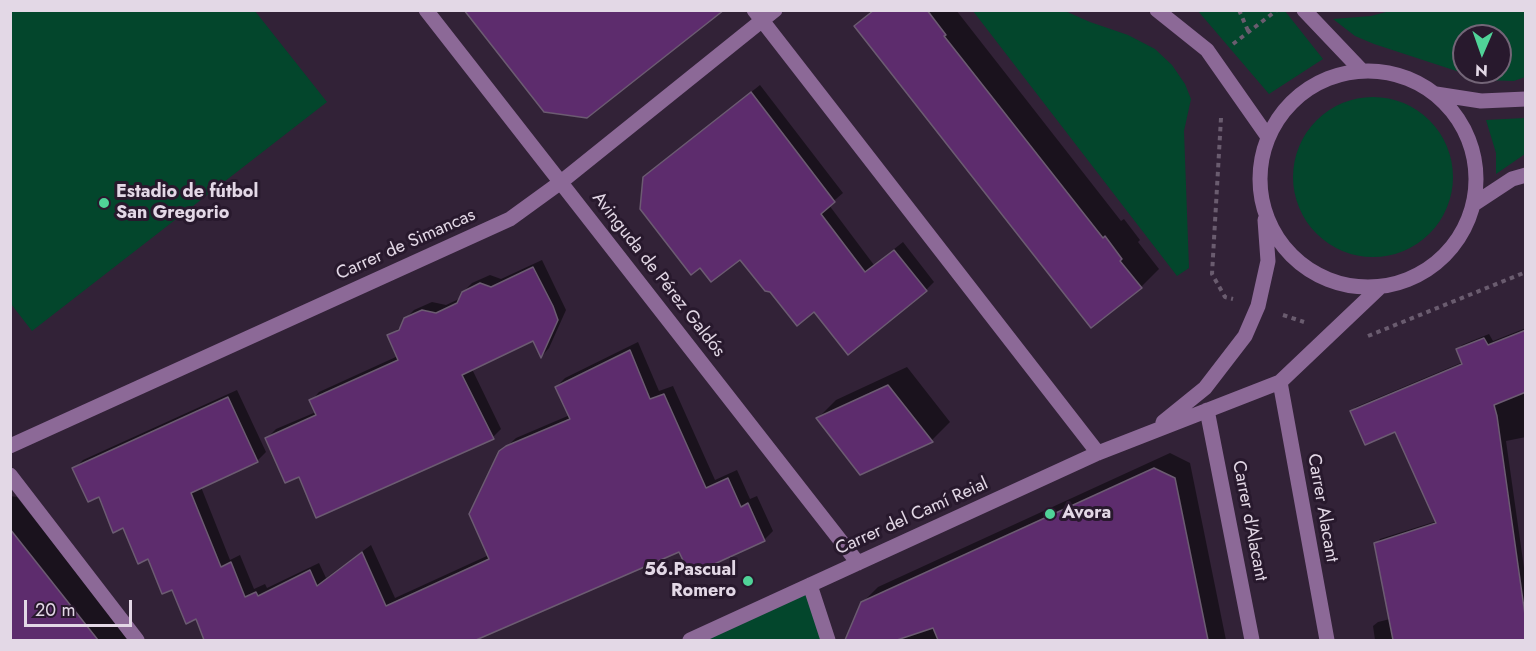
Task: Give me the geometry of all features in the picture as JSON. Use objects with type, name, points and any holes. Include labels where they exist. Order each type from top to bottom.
[{"type":"street","name":"Avinguda de Pérez Galdós","points":[[426,10],[858,563]]},
{"type":"street","name":"Carrer de Simancas","points":[[10,446],[510,219],[561,182],[758,16],[775,10]]},
{"type":"street","points":[[1156,10],[1207,50],[1268,137]]},
{"type":"street","points":[[1304,10],[1362,71]]},
{"type":"street","points":[[758,16],[1098,453]]},
{"type":"street","points":[[1362,71],[1389,73],[1414,81],[1436,94],[1453,112],[1466,132],[1474,155],[1477,180],[1474,204],[1465,228],[1450,251],[1430,268],[1406,281],[1380,287],[1353,287],[1315,274],[1284,249],[1265,214],[1259,188],[1261,162],[1268,137],[1280,116],[1296,98],[1316,84],[1338,75],[1362,71]]},
{"type":"street","points":[[1436,94],[1481,101],[1526,99]]},
{"type":"street","points":[[1474,204],[1512,179],[1526,175]]},
{"type":"street","name":"Carrer del Camí Reial","points":[[1150,432],[1205,388],[1245,336],[1258,306],[1268,261],[1265,214]]},
{"type":"street","name":"Carrer del Camí Reial","points":[[690,640],[1098,453],[1280,382],[1380,287]]},
{"type":"street","name":"Carrer Alacant","points":[[1280,382],[1327,640]]},
{"type":"street","name":"Carrer d'Alacant","points":[[1207,410],[1252,640]]},
{"type":"street","points":[[10,475],[137,640]]},
{"type":"street","points":[[810,585],[828,640]]},
{"type":"path","points":[[1239,10],[1249,33]]},
{"type":"path","points":[[1213,58],[1277,10]]},
{"type":"path","points":[[1345,10],[1371,10]]},
{"type":"green space","name":"Estadio de fútbol San Gregorio","points":[[11,10],[255,11],[327,102],[32,331],[11,304]]},
{"type":"green space","points":[[973,11],[1065,11],[1128,35],[1155,49],[1172,65],[1185,84],[1191,99],[1184,131],[1189,268],[1177,276]]},
{"type":"green space","points":[[1198,11],[1285,11],[1323,59],[1269,94]]},
{"type":"green space","points":[[1390,11],[1525,11],[1525,77],[1512,81],[1512,24],[1452,24],[1452,70],[1355,36],[1333,19],[1371,16]]},
{"type":"green space","points":[[1373,97],[1389,98],[1404,103],[1418,110],[1430,120],[1440,132],[1447,146],[1452,161],[1452,193],[1447,208],[1440,222],[1430,234],[1418,244],[1404,251],[1389,256],[1373,257],[1357,256],[1342,251],[1328,244],[1316,234],[1306,222],[1299,208],[1294,193],[1293,177],[1294,161],[1299,146],[1306,132],[1316,120],[1328,110],[1342,103],[1357,98]]},
{"type":"green space","points":[[1525,118],[1525,154],[1496,174],[1496,153],[1486,120]]},
{"type":"green space","points":[[810,585],[828,640],[689,640]]},
{"type":"building","points":[[464,10],[724,10],[587,118],[544,112]]},
{"type":"building","points":[[874,10],[927,10],[946,35],[944,36],[1103,238],[1105,236],[1122,259],[1120,261],[1142,288],[1091,328],[854,26]]},
{"type":"building","points":[[751,92],[835,202],[821,214],[865,272],[894,250],[927,291],[848,355],[814,312],[797,326],[740,260],[711,282],[700,268],[691,275],[640,209],[643,177]]},
{"type":"building","points":[[533,267],[558,320],[541,358],[533,341],[462,375],[494,439],[316,518],[299,477],[285,483],[265,438],[316,415],[309,400],[398,360],[387,335],[399,330],[404,318],[422,310],[436,313],[457,303],[462,292],[480,283],[491,287]]},
{"type":"building","points":[[1526,330],[1526,392],[1494,405],[1526,622],[1526,640],[1393,640],[1374,543],[1436,523],[1395,432],[1365,445],[1350,411],[1462,364],[1456,349],[1484,338],[1488,345]]},
{"type":"building","points":[[630,350],[650,399],[664,394],[706,488],[728,478],[741,507],[748,503],[765,541],[690,575],[679,552],[476,640],[204,640],[196,619],[186,624],[172,590],[162,594],[148,559],[138,564],[123,528],[113,533],[99,497],[88,502],[72,468],[228,397],[258,462],[191,493],[221,567],[231,562],[245,597],[256,592],[258,596],[310,570],[317,586],[362,552],[386,606],[489,559],[469,514],[499,451],[570,419],[555,387]]},
{"type":"building","points":[[888,385],[933,442],[860,475],[816,418]]},
{"type":"building","points":[[1154,468],[1175,478],[1208,640],[938,640],[933,628],[897,640],[845,640],[861,602]]},
{"type":"building","points":[[10,529],[98,640],[10,640]]},
{"type":"place","name":"Estadio de fútbol San Gregorio","points":[[104,203]]},
{"type":"place","name":"Avora","points":[[1050,514]]},
{"type":"place","name":"56.Pascual Romero","points":[[748,581]]}]
